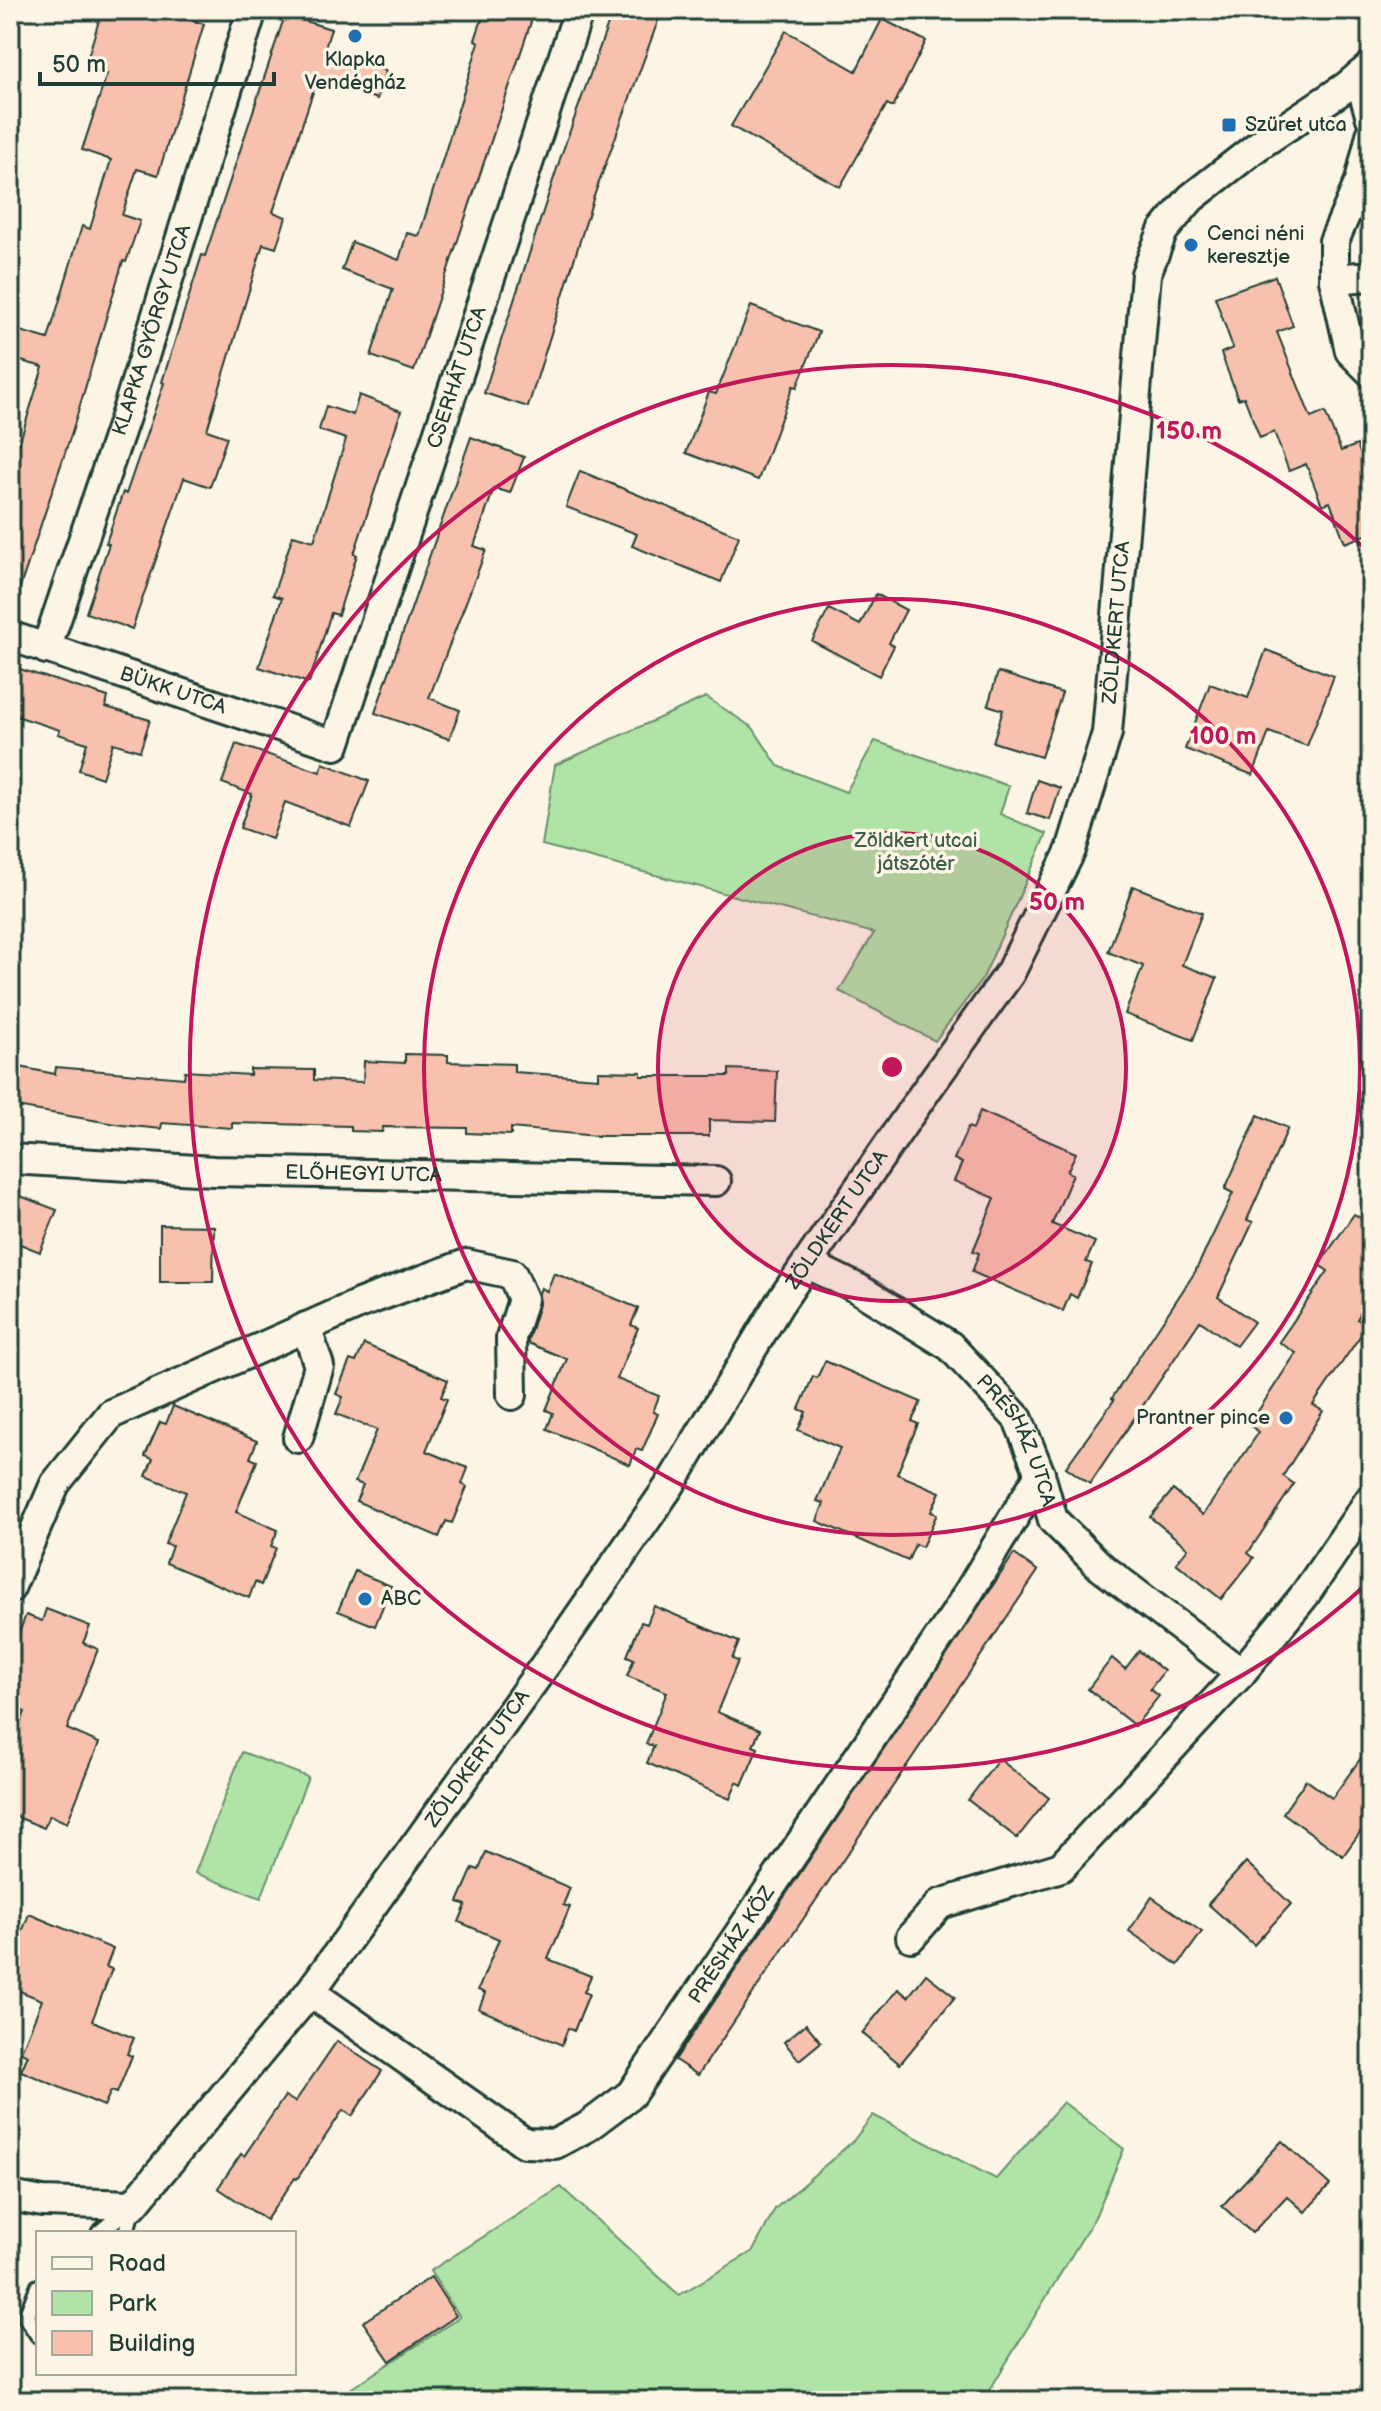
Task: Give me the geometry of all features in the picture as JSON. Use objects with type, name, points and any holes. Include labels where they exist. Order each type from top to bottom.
[{"type":"street","name":"KLAPKA GYÖRGY UTCA","points":[[46,649],[126,414],[252,10]]},
{"type":"street","name":"CSERHÁT UTCA","points":[[335,745],[579,10]]},
{"type":"street","points":[[1365,71],[1371,118]]},
{"type":"street","name":"ZÖLDKERT UTCA","points":[[133,2205],[310,1992],[661,1498],[779,1304],[1010,973],[1071,850],[1107,733],[1146,274],[1163,231],[1191,198],[1259,145],[1365,71]]},
{"type":"street","points":[[1371,135],[1360,181],[1334,241],[1334,279],[1350,351],[1371,372]]},
{"type":"street","points":[[1334,279],[1371,276]]},
{"type":"street","name":"BÜKK UTCA","points":[[10,636],[335,745]]},
{"type":"street","name":"ELŐHEGYI UTCA","points":[[10,1159],[214,1171],[716,1181]]},
{"type":"street","points":[[10,1588],[55,1484],[111,1414],[365,1302],[466,1264],[512,1274],[523,1299],[511,1338],[512,1395]]},
{"type":"street","name":"PRÉSHÁZ UTCA","points":[[808,1264],[857,1288],[950,1346],[1018,1419],[1040,1474],[1053,1520],[1101,1567],[1241,1673]]},
{"type":"street","points":[[298,1438],[319,1366],[306,1327]]},
{"type":"street","name":"PRÉSHÁZ KÖZ","points":[[310,1992],[525,2143],[555,2144],[587,2127],[631,2094],[956,1613],[1040,1474]]},
{"type":"street","points":[[911,1937],[940,1904],[1061,1867],[1241,1673],[1304,1596],[1371,1498]]},
{"type":"street","points":[[10,2196],[43,2202],[133,2205]]},
{"type":"lane","points":[[101,2231],[133,2205]]},
{"type":"lane","points":[[126,2231],[133,2205]]},
{"type":"lane","points":[[36,2292],[26,2317],[36,2332]]},
{"type":"green space","name":"Zöldkert utcai játszótér","points":[[706,697],[753,728],[778,766],[846,792],[875,741],[1009,786],[1000,814],[1047,834],[983,978],[935,1041],[839,991],[874,933],[542,845],[555,765]]},
{"type":"green space","points":[[242,1752],[308,1777],[261,1898],[195,1873]]},
{"type":"green space","points":[[1063,2102],[1124,2149],[1095,2217],[983,2401],[332,2401],[460,2317],[430,2271],[561,2187],[679,2295],[753,2251],[775,2209],[853,2141],[873,2115],[996,2179]]},
{"type":"building","points":[[102,10],[158,10],[204,24],[158,175],[137,169],[122,215],[140,221],[126,262],[123,261],[72,432],[16,599],[10,598],[10,452],[16,454],[43,367],[10,358],[10,328],[48,339],[82,226],[90,229],[111,160],[82,150],[107,74],[85,67]]},
{"type":"building","points":[[485,10],[535,10],[414,371],[371,356],[393,289],[342,270],[352,242],[399,260],[407,233],[419,236],[479,42],[475,40]]},
{"type":"building","points":[[613,10],[662,10],[594,196],[528,407],[484,393],[561,156]]},
{"type":"building","points":[[285,15],[331,29],[324,51],[386,71],[377,99],[317,80],[273,212],[286,217],[276,248],[263,244],[207,430],[227,437],[210,487],[184,478],[132,629],[86,613],[109,544],[106,543],[164,383],[202,255],[205,256]]},
{"type":"building","points":[[882,19],[926,41],[893,107],[887,104],[840,187],[731,126],[786,31],[856,71]]},
{"type":"building","points":[[1275,276],[1293,326],[1277,332],[1311,418],[1325,412],[1341,451],[1357,445],[1371,480],[1371,533],[1345,543],[1330,502],[1322,505],[1306,464],[1289,471],[1274,432],[1260,438],[1244,397],[1238,399],[1221,353],[1233,348],[1215,297]]},
{"type":"building","points":[[751,306],[819,332],[797,387],[793,386],[758,480],[686,453],[709,392],[716,394]]},
{"type":"building","points":[[359,395],[401,411],[354,554],[357,555],[338,615],[331,613],[309,683],[259,667],[282,598],[273,595],[293,535],[314,541],[346,439],[319,430],[326,406],[353,415]]},
{"type":"building","points":[[471,437],[524,457],[510,493],[494,488],[474,546],[486,550],[429,698],[460,710],[449,739],[375,713]]},
{"type":"building","points":[[580,471],[739,536],[721,582],[632,546],[637,534],[566,507]]},
{"type":"building","points":[[876,594],[906,610],[889,643],[894,646],[879,676],[812,641],[829,609],[860,625]]},
{"type":"building","points":[[1266,650],[1334,676],[1307,746],[1269,732],[1253,775],[1185,749],[1210,684],[1248,698]]},
{"type":"building","points":[[10,666],[108,697],[106,707],[150,720],[140,751],[113,743],[102,778],[79,770],[87,743],[58,734],[60,730],[10,714]]},
{"type":"building","points":[[998,672],[1062,693],[1041,757],[993,742],[1003,710],[988,705]]},
{"type":"building","points":[[236,744],[320,772],[323,763],[369,781],[351,827],[285,802],[272,839],[240,828],[252,794],[222,783]]},
{"type":"building","points":[[1037,780],[1060,788],[1050,820],[1027,813]]},
{"type":"building","points":[[1133,886],[1202,913],[1182,965],[1217,978],[1193,1040],[1125,1014],[1143,966],[1108,952]]},
{"type":"building","points":[[405,1054],[448,1055],[448,1062],[514,1064],[514,1072],[598,1078],[598,1071],[641,1072],[641,1076],[729,1076],[729,1069],[777,1071],[775,1122],[709,1120],[709,1136],[597,1136],[511,1128],[511,1135],[467,1133],[467,1128],[383,1127],[382,1132],[351,1131],[351,1126],[232,1123],[232,1128],[162,1123],[161,1129],[10,1106],[10,1065],[55,1074],[56,1067],[184,1078],[185,1071],[250,1075],[250,1069],[314,1070],[314,1080],[363,1082],[364,1061],[405,1063]]},
{"type":"building","points":[[980,1111],[1076,1153],[1067,1172],[1073,1174],[1052,1224],[1095,1242],[1086,1262],[1092,1264],[1077,1298],[1070,1294],[1063,1311],[972,1272],[979,1253],[973,1251],[995,1198],[954,1181],[962,1163],[954,1159],[968,1127],[973,1129]]},
{"type":"building","points":[[1258,1115],[1288,1128],[1247,1220],[1253,1222],[1218,1297],[1254,1322],[1236,1346],[1200,1321],[1090,1484],[1066,1467],[1114,1400],[1112,1398],[1195,1272],[1233,1193],[1225,1189]]},
{"type":"building","points":[[10,1192],[57,1210],[40,1252],[10,1240]]},
{"type":"building","points":[[1354,1214],[1371,1225],[1371,1297],[1357,1319],[1367,1326],[1313,1405],[1323,1411],[1283,1476],[1294,1484],[1248,1553],[1254,1558],[1221,1599],[1176,1563],[1188,1548],[1150,1517],[1173,1490],[1203,1515],[1259,1432],[1249,1425],[1296,1353],[1279,1342],[1328,1271],[1319,1265]]},
{"type":"building","points":[[160,1225],[214,1226],[213,1282],[160,1282]]},
{"type":"building","points":[[554,1273],[638,1308],[631,1325],[638,1328],[617,1379],[659,1396],[653,1412],[658,1414],[642,1451],[636,1449],[630,1465],[547,1429],[553,1413],[546,1410],[567,1359],[528,1343],[528,1340],[539,1304],[539,1293],[541,1288],[547,1291]]},
{"type":"building","points":[[364,1344],[448,1380],[441,1397],[447,1399],[426,1451],[468,1468],[462,1484],[467,1487],[452,1523],[446,1521],[439,1537],[356,1501],[363,1485],[355,1482],[377,1430],[336,1414],[343,1397],[336,1394],[350,1360],[356,1362]]},
{"type":"building","points":[[825,1361],[921,1402],[912,1421],[918,1424],[897,1474],[940,1492],[931,1512],[937,1514],[922,1547],[915,1544],[908,1561],[817,1521],[824,1503],[817,1501],[840,1448],[798,1430],[806,1412],[799,1409],[813,1376],[817,1378]]},
{"type":"building","points":[[173,1406],[257,1441],[250,1458],[257,1461],[236,1512],[278,1530],[271,1546],[276,1548],[261,1585],[255,1582],[249,1598],[166,1563],[172,1546],[165,1544],[186,1492],[146,1476],[153,1459],[145,1456],[160,1422],[166,1424]]},
{"type":"building","points":[[1014,1554],[1038,1571],[698,2075],[675,2060]]},
{"type":"building","name":"ABC","points":[[355,1571],[391,1586],[375,1626],[338,1611]]},
{"type":"building","points":[[654,1606],[739,1642],[732,1659],[738,1661],[717,1712],[760,1730],[753,1746],[758,1748],[742,1785],[737,1782],[730,1799],[647,1763],[654,1746],[646,1744],[667,1692],[627,1676],[634,1659],[627,1656],[641,1622],[647,1624]]},
{"type":"building","points":[[46,1609],[90,1626],[83,1643],[98,1649],[67,1729],[99,1743],[67,1823],[50,1815],[44,1828],[10,1814],[10,1747],[25,1712],[10,1706],[10,1656],[26,1615],[42,1621]]},
{"type":"building","points":[[1139,1651],[1164,1671],[1150,1689],[1159,1696],[1135,1726],[1088,1689],[1112,1658],[1125,1669]]},
{"type":"building","points":[[1371,1744],[1371,1817],[1343,1856],[1283,1813],[1306,1780],[1332,1798]]},
{"type":"building","points":[[999,1759],[1049,1798],[1017,1838],[968,1800]]},
{"type":"building","points":[[486,1852],[570,1888],[563,1905],[570,1907],[548,1959],[591,1976],[584,1992],[589,1994],[574,2031],[568,2028],[562,2045],[479,2009],[485,1993],[478,1990],[499,1939],[459,1922],[466,1905],[458,1902],[473,1868],[479,1870]]},
{"type":"building","points":[[1246,1862],[1291,1904],[1254,1945],[1208,1904]]},
{"type":"building","points":[[1152,1897],[1202,1932],[1178,1965],[1129,1931]]},
{"type":"building","points":[[29,1914],[113,1949],[106,1967],[112,1969],[92,2021],[134,2038],[127,2054],[132,2056],[117,2093],[111,2091],[104,2106],[21,2071],[28,2055],[21,2052],[42,2000],[10,1987],[10,1928],[22,1932]]},
{"type":"building","points":[[926,1974],[955,1997],[900,2064],[862,2033],[898,1989],[908,1997]]},
{"type":"building","points":[[806,2024],[821,2042],[799,2060],[784,2042]]},
{"type":"building","points":[[337,2041],[382,2071],[352,2116],[343,2110],[266,2220],[218,2188],[285,2096],[295,2102]]},
{"type":"building","points":[[1282,2141],[1330,2185],[1305,2212],[1287,2196],[1252,2233],[1222,2206]]},
{"type":"building","points":[[431,2277],[456,2316],[390,2361],[363,2322]]},
{"type":"place","name":"Klapka Vendégház","points":[[355,36]]},
{"type":"place","name":"Szüret utca","points":[[1229,125]]},
{"type":"place","name":"Cenci néni keresztje","points":[[1191,245]]},
{"type":"place","name":"Prantner pince","points":[[1286,1418]]},
{"type":"place","name":"ABC","points":[[365,1599]]}]
